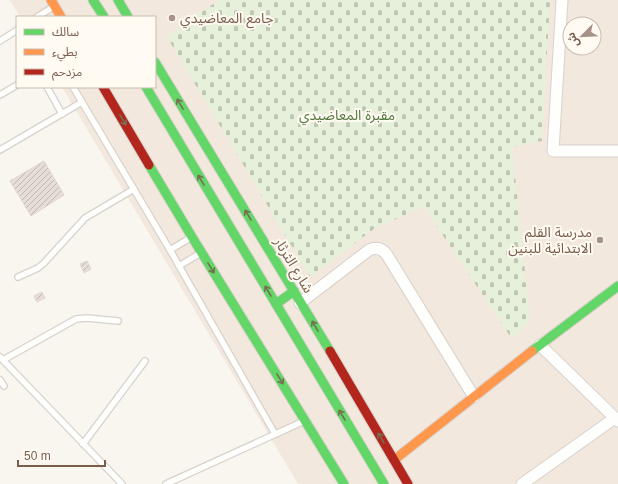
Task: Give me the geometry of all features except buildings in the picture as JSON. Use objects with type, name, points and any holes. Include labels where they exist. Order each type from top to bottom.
[{"type":"main road","points":[[93,0],[103,16]]},
{"type":"main road","points":[[118,0],[127,16]]},
{"type":"main road","points":[[53,3],[60,16]]},
{"type":"main road","name":"شارع الثرثار","points":[[156,64],[408,484]]},
{"type":"main road","points":[[104,88],[192,237],[305,420],[342,483]]},
{"type":"main road","points":[[147,88],[384,484]]},
{"type":"main road","points":[[394,460],[540,345],[618,286]]},
{"type":"main road","points":[[276,304],[294,292]]},
{"type":"street","points":[[562,0],[553,151],[618,151]]},
{"type":"street","points":[[300,303],[369,250],[373,248],[381,249],[387,254],[474,397]]},
{"type":"street","points":[[522,484],[536,480],[616,420],[540,345]]},
{"type":"lane","points":[[38,16],[53,3]]},
{"type":"lane","points":[[0,41],[16,31]]},
{"type":"lane","points":[[0,95],[16,87]]},
{"type":"lane","points":[[48,88],[62,114]]},
{"type":"lane","points":[[74,88],[170,250],[276,434]]},
{"type":"lane","points":[[0,150],[82,102]]},
{"type":"lane","points":[[18,277],[38,268],[44,263],[88,216],[134,190]]},
{"type":"lane","points":[[170,250],[192,237]]},
{"type":"lane","points":[[179,266],[202,252]]},
{"type":"lane","points":[[118,321],[87,318],[76,319],[1,359],[122,484]]},
{"type":"lane","points":[[83,444],[145,361]]},
{"type":"lane","points":[[166,484],[305,420]]},
{"type":"shaded area","points":[[10,0],[618,0],[618,484],[298,484],[63,88],[156,88],[156,16],[19,16]]},
{"type":"green space","name":"مقبرة المعاضيدي","points":[[219,0],[550,0],[542,141],[512,147],[530,320],[512,339],[424,207],[375,228],[310,277],[167,37]]},
{"type":"traffic: fast","points":[[93,0],[103,16]]},
{"type":"traffic: fast","points":[[118,0],[127,16]]},
{"type":"traffic: fast","points":[[156,64],[330,351]]},
{"type":"traffic: fast","points":[[147,88],[384,484]]},
{"type":"traffic: fast","points":[[149,165],[344,484]]},
{"type":"traffic: fast","points":[[532,351],[618,286]]},
{"type":"traffic: fast","points":[[276,304],[294,291]]},
{"type":"traffic: slow","points":[[51,0],[60,16]]},
{"type":"traffic: slow","points":[[394,460],[532,351]]},
{"type":"traffic: jam","points":[[104,88],[149,165]]},
{"type":"traffic: jam","points":[[330,351],[408,484]]},
{"type":"place","name":"جامع المعاضيدي","points":[[172,18]]},
{"type":"place","name":"مدرسة القلم الابتدائية للبنين","points":[[600,240]]}]
